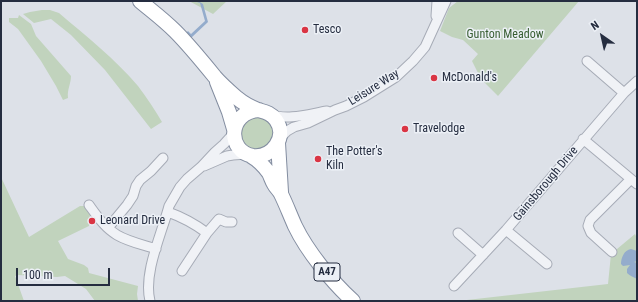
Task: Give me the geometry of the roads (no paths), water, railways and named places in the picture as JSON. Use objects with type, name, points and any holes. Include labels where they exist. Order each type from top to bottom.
[{"type":"highway","points":[[140,1],[174,30],[215,77],[238,99],[276,119],[280,130],[279,141],[273,150],[260,156],[249,155],[239,148],[234,138],[234,131],[229,112],[215,77]]},
{"type":"highway","points":[[234,131],[241,116],[247,112],[253,110],[264,112]]},
{"type":"highway","name":"A47","points":[[279,141],[280,192]]},
{"type":"highway","name":"A47","points":[[249,155],[259,161],[269,173],[280,192],[304,242],[345,294],[353,301]]},
{"type":"street","name":"Leisure Way","points":[[435,24],[437,1]]},
{"type":"street","name":"Leisure Way","points":[[279,141],[287,131],[294,127],[308,123],[346,106],[364,97],[396,77],[413,61],[424,47],[446,1]]},
{"type":"street","points":[[587,61],[592,71],[624,94]]},
{"type":"street","name":"Gainsborough Drive","points":[[454,286],[506,230],[583,139],[637,81]]},
{"type":"street","name":"Leisure Way","points":[[264,112],[275,116],[290,117],[335,110]]},
{"type":"street","points":[[150,301],[148,292],[149,278],[169,206],[180,187],[224,144],[234,131]]},
{"type":"street","points":[[583,139],[634,181],[590,220],[588,226],[591,232],[612,252]]},
{"type":"street","points":[[201,167],[227,156],[249,155]]},
{"type":"street","points":[[108,228],[133,196],[136,186],[140,180],[151,171],[157,161]]},
{"type":"street","points":[[89,205],[96,216],[108,228],[118,235],[156,249]]},
{"type":"street","points":[[168,212],[182,217],[207,233]]},
{"type":"street","points":[[182,271],[191,265],[207,233],[219,219],[226,222],[232,222]]},
{"type":"street","points":[[506,230],[547,264]]},
{"type":"street","points":[[458,233],[483,255]]},
{"type":"water","points":[[198,1],[203,4],[208,22],[191,38],[186,33],[188,31],[191,34],[205,21],[200,3],[197,2]]},
{"type":"water","points":[[631,249],[637,251],[637,261],[634,262],[637,263],[637,279],[627,273],[627,269],[630,265],[623,266],[621,264],[623,255],[626,251]]},
{"type":"place","name":"Tesco","points":[[305,30]]},
{"type":"place","name":"McDonald's","points":[[434,78]]},
{"type":"place","name":"Travelodge","points":[[405,129]]},
{"type":"place","name":"The Potter's Kiln","points":[[318,159]]},
{"type":"place","name":"Leonard Drive","points":[[92,221]]},
{"type":"park label","name":"Gunton Meadow","points":[[505,35]]}]
